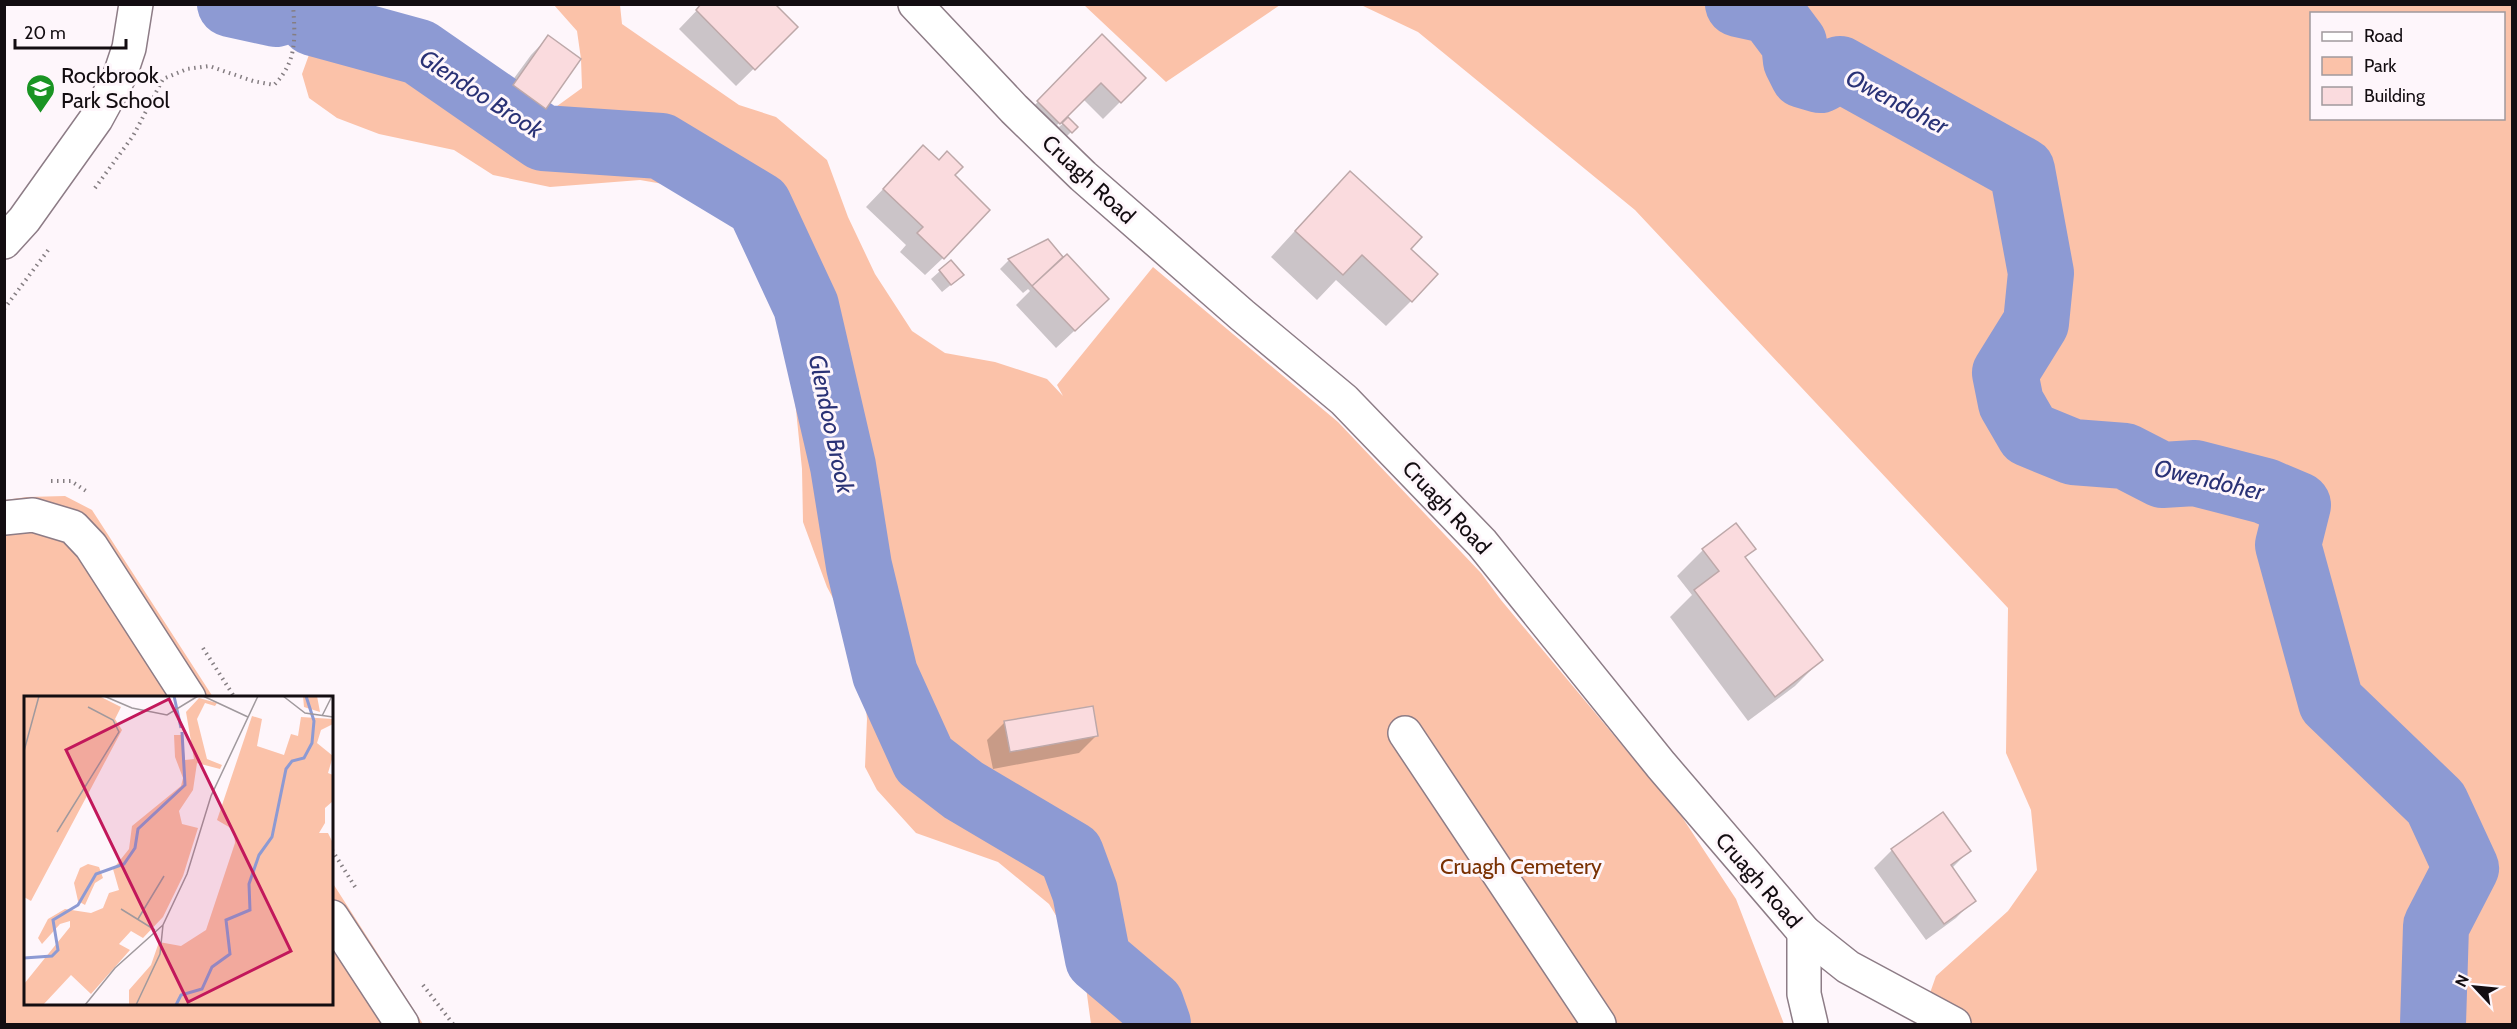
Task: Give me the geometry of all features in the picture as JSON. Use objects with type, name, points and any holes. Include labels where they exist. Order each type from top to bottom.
[{"type":"main road","points":[[4,242],[24,220],[96,119],[120,75],[129,48],[136,4]]},
{"type":"main road","name":"Cruagh Road","points":[[915,4],[1006,101],[1083,176],[1242,315],[1344,400],[1482,543],[1661,765],[1804,932],[1848,968],[1954,1024]]},
{"type":"main road","points":[[4,518],[33,515],[73,527],[91,546],[188,696]]},
{"type":"main road","points":[[1405,733],[1599,1024]]},
{"type":"main road","points":[[333,919],[402,1024]]},
{"type":"main road","points":[[1804,932],[1804,1023]]},
{"type":"path","points":[[92,191],[133,136],[163,78],[187,69],[209,66],[253,81],[274,85],[285,74],[295,44],[293,4]]},
{"type":"path","points":[[4,309],[52,246]]},
{"type":"green space","name":"Cruagh Cemetery","points":[[554,5],[620,5],[622,24],[739,105],[776,117],[827,160],[848,217],[875,274],[912,331],[945,353],[995,362],[1047,379],[1063,396],[1057,385],[1153,267],[1338,422],[1481,573],[1682,817],[1736,899],[1784,1024],[1091,1024],[1082,958],[1049,904],[998,862],[916,833],[877,790],[865,767],[867,719],[860,649],[827,587],[803,522],[802,469],[792,370],[780,312],[749,239],[692,189],[640,180],[550,187],[493,175],[454,150],[379,134],[337,118],[309,98],[302,74],[314,41],[341,35],[457,74],[507,102],[553,109],[582,88],[577,31]]},
{"type":"green space","points":[[1084,5],[1280,5],[1166,82]]},
{"type":"green space","points":[[1361,5],[2512,5],[2512,1024],[1919,1024],[1936,976],[2008,911],[2037,870],[2031,810],[2006,753],[2008,608],[1635,210],[1418,32]]},
{"type":"green space","points":[[65,496],[92,510],[212,696],[24,696],[24,1005],[333,1005],[333,884],[423,1024],[5,1024],[5,500]]},
{"type":"building","points":[[701,4],[775,4],[798,27],[755,70],[696,10]]},
{"type":"building","points":[[1102,34],[1146,78],[1121,103],[1101,83],[1060,124],[1037,101]]},
{"type":"building","points":[[548,35],[581,59],[546,109],[513,85]]},
{"type":"building","points":[[1068,117],[1078,127],[1072,133],[1062,123]]},
{"type":"building","points":[[923,145],[939,160],[947,151],[963,167],[955,175],[990,210],[944,259],[917,233],[923,227],[883,189]]},
{"type":"building","points":[[1350,171],[1422,237],[1411,249],[1438,274],[1412,302],[1362,255],[1343,275],[1295,231]]},
{"type":"building","points":[[1048,239],[1063,257],[1032,286],[1008,259]]},
{"type":"building","points":[[1067,254],[1109,299],[1075,331],[1032,286]]},
{"type":"building","points":[[951,260],[964,275],[951,285],[939,270]]},
{"type":"building","points":[[1736,523],[1756,549],[1745,557],[1823,660],[1775,697],[1694,590],[1719,571],[1702,549]]},
{"type":"building","points":[[1093,706],[1098,736],[1010,752],[1004,721]]},
{"type":"building","points":[[1943,812],[1971,851],[1951,865],[1976,901],[1944,924],[1891,849]]},
{"type":"waterway","name":"Glendoo Brook","points":[[230,4],[276,14]]},
{"type":"waterway","name":"Owendoher","points":[[1738,4],[1770,11],[1794,43],[1796,61],[1803,75],[1820,80],[1840,69],[2022,170],[2041,273],[2036,323],[2005,373],[2011,403],[2029,434],[2073,452],[2125,456],[2162,475],[2195,473],[2265,491],[2298,505],[2288,545],[2331,702],[2436,803],[2466,868],[2436,926],[2433,1024]]},
{"type":"waterway","name":"Glendoo Brook","points":[[313,23],[419,52],[543,138],[661,146],[759,205],[806,306],[843,466],[859,566],[885,674],[924,760],[963,790],[1071,854],[1085,892],[1098,959],[1151,1004],[1158,1024]]},
{"type":"place","name":"Rockbrook Park School","points":[[40,114]]}]
